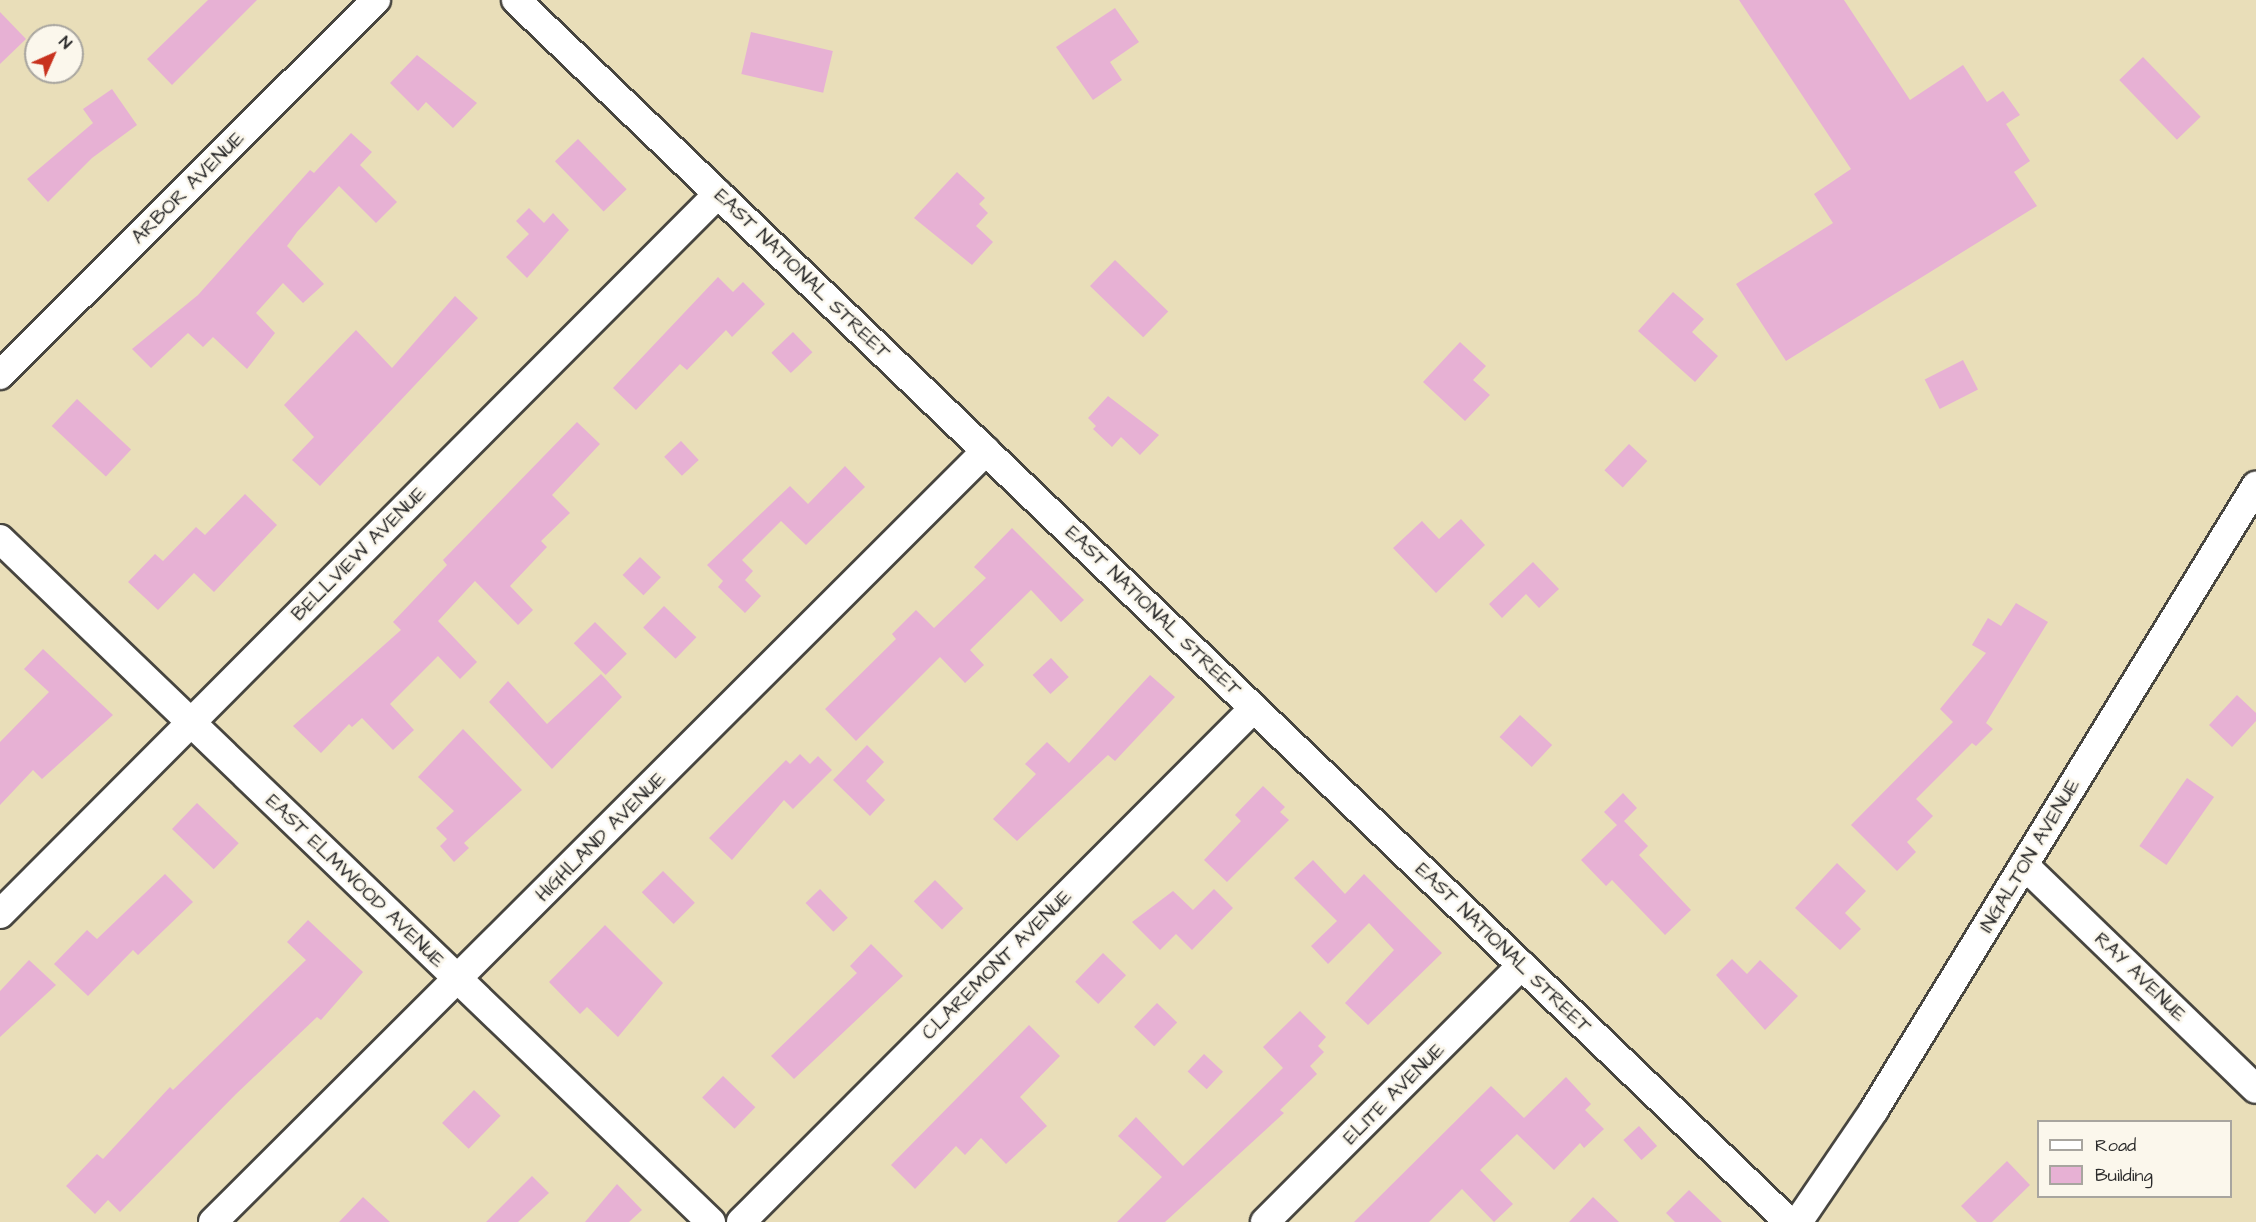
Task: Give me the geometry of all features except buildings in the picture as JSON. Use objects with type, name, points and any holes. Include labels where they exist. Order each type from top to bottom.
[{"type":"street","name":"ARBOR AVENUE","points":[[0,375],[376,0]]},
{"type":"street","name":"EAST NATIONAL STREET","points":[[516,0],[1789,1222]]},
{"type":"street","name":"BELLVIEW AVENUE","points":[[0,914],[718,194]]},
{"type":"street","name":"HIGHLAND AVENUE","points":[[213,1222],[986,451]]},
{"type":"street","name":"INGALTON AVENUE","points":[[1798,1222],[2252,503]]},
{"type":"street","name":"EAST ELMWOOD AVENUE","points":[[0,540],[711,1222]]},
{"type":"street","name":"CLAREMONT AVENUE","points":[[741,1222],[1254,708]]},
{"type":"street","name":"RAY AVENUE","points":[[2024,865],[2256,1089]]},
{"type":"street","name":"ELITE AVENUE","points":[[1265,1222],[1522,965]]}]
